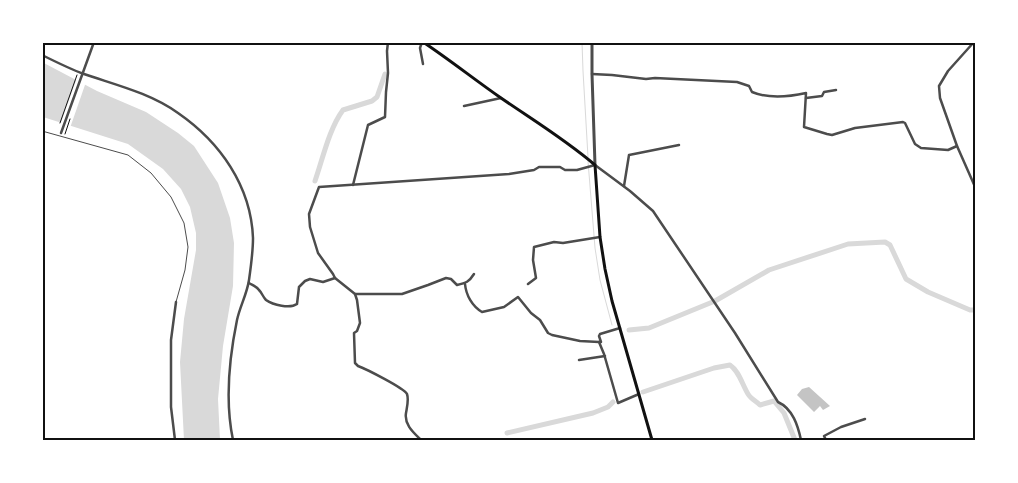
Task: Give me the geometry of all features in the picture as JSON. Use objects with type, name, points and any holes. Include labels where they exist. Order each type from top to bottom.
[{"type":"main road","points":[[423,42],[593,164],[599,237],[605,269],[652,440]]},
{"type":"street","points":[[61,133],[94,42]]},
{"type":"street","points":[[353,185],[368,125],[385,117],[388,42]]},
{"type":"street","points":[[423,42],[420,48],[423,64]]},
{"type":"street","points":[[592,42],[593,164]]},
{"type":"street","points":[[974,42],[948,70],[939,86],[940,98],[976,189]]},
{"type":"street","points":[[42,55],[81,75],[133,90],[153,98],[178,112],[204,133],[217,147],[233,170],[242,188],[252,227],[253,247],[249,282],[237,319],[230,365],[229,404],[233,440]]},
{"type":"street","points":[[592,74],[612,74],[646,79],[737,82],[748,86],[752,92],[761,95],[795,96],[806,93],[804,127],[832,135],[854,128],[903,122],[906,123],[915,144],[920,148],[948,150],[958,146]]},
{"type":"street","points":[[806,98],[822,96],[824,92],[836,90]]},
{"type":"street","points":[[464,106],[502,98]]},
{"type":"street","points":[[624,186],[629,155],[679,145]]},
{"type":"street","points":[[421,440],[411,430],[406,419],[406,391],[356,364],[354,333],[358,331],[360,323],[355,294],[335,278],[318,253],[310,227],[309,214],[319,187],[509,174],[534,170],[539,167],[560,167],[565,170],[577,170],[593,164]]},
{"type":"street","points":[[593,164],[624,186],[653,211],[735,333],[778,402],[790,411],[801,440]]},
{"type":"street","points":[[528,284],[536,278],[533,260],[534,247],[554,242],[563,243],[599,237]]},
{"type":"street","points":[[355,294],[402,294],[446,278],[458,285],[465,284],[470,281],[474,274]]},
{"type":"street","points":[[249,282],[269,302],[293,306],[297,304],[300,287],[305,281],[310,279],[323,282],[335,278]]},
{"type":"street","points":[[465,284],[465,291],[470,301],[479,311],[504,308],[518,297],[531,313],[540,320],[548,333],[563,338],[599,342]]},
{"type":"street","points":[[175,440],[171,406],[171,340],[176,302]]},
{"type":"street","points":[[620,328],[600,334],[601,342],[599,342],[605,356],[618,403],[639,394]]},
{"type":"street","points":[[579,360],[605,356]]},
{"type":"street","points":[[826,440],[824,436],[865,419]]},
{"type":"lane","points":[[42,132],[128,155],[151,173],[170,197],[184,223],[188,247],[185,270],[176,302]]},
{"type":"path","points":[[60,124],[77,75]]},
{"type":"shaded area","points":[[42,62],[97,91],[146,112],[178,133],[194,146],[218,183],[230,218],[234,243],[233,286],[223,346],[218,399],[220,440],[184,440],[180,362],[184,319],[196,250],[196,233],[190,207],[181,189],[163,169],[128,144],[43,117]]},
{"type":"pier","points":[[77,78],[86,82],[70,128],[60,125]]},
{"type":"building","points":[[809,387],[830,406],[823,410],[820,406],[814,412],[797,395],[802,389]]},
{"type":"waterway","points":[[582,42],[588,157]]},
{"type":"waterway","points":[[315,181],[330,135],[343,110],[372,101],[377,97],[385,74]]},
{"type":"waterway","points":[[588,161],[595,248],[600,280],[612,325]]},
{"type":"waterway","points":[[629,330],[649,328],[715,301],[769,270],[848,244],[885,242],[890,245],[906,279],[928,292],[970,310],[976,310]]},
{"type":"waterway","points":[[643,392],[714,368],[730,365],[736,371],[752,399],[760,405],[774,401],[784,413],[795,440]]},
{"type":"waterway","points":[[507,433],[593,413],[608,407],[613,402]]}]
